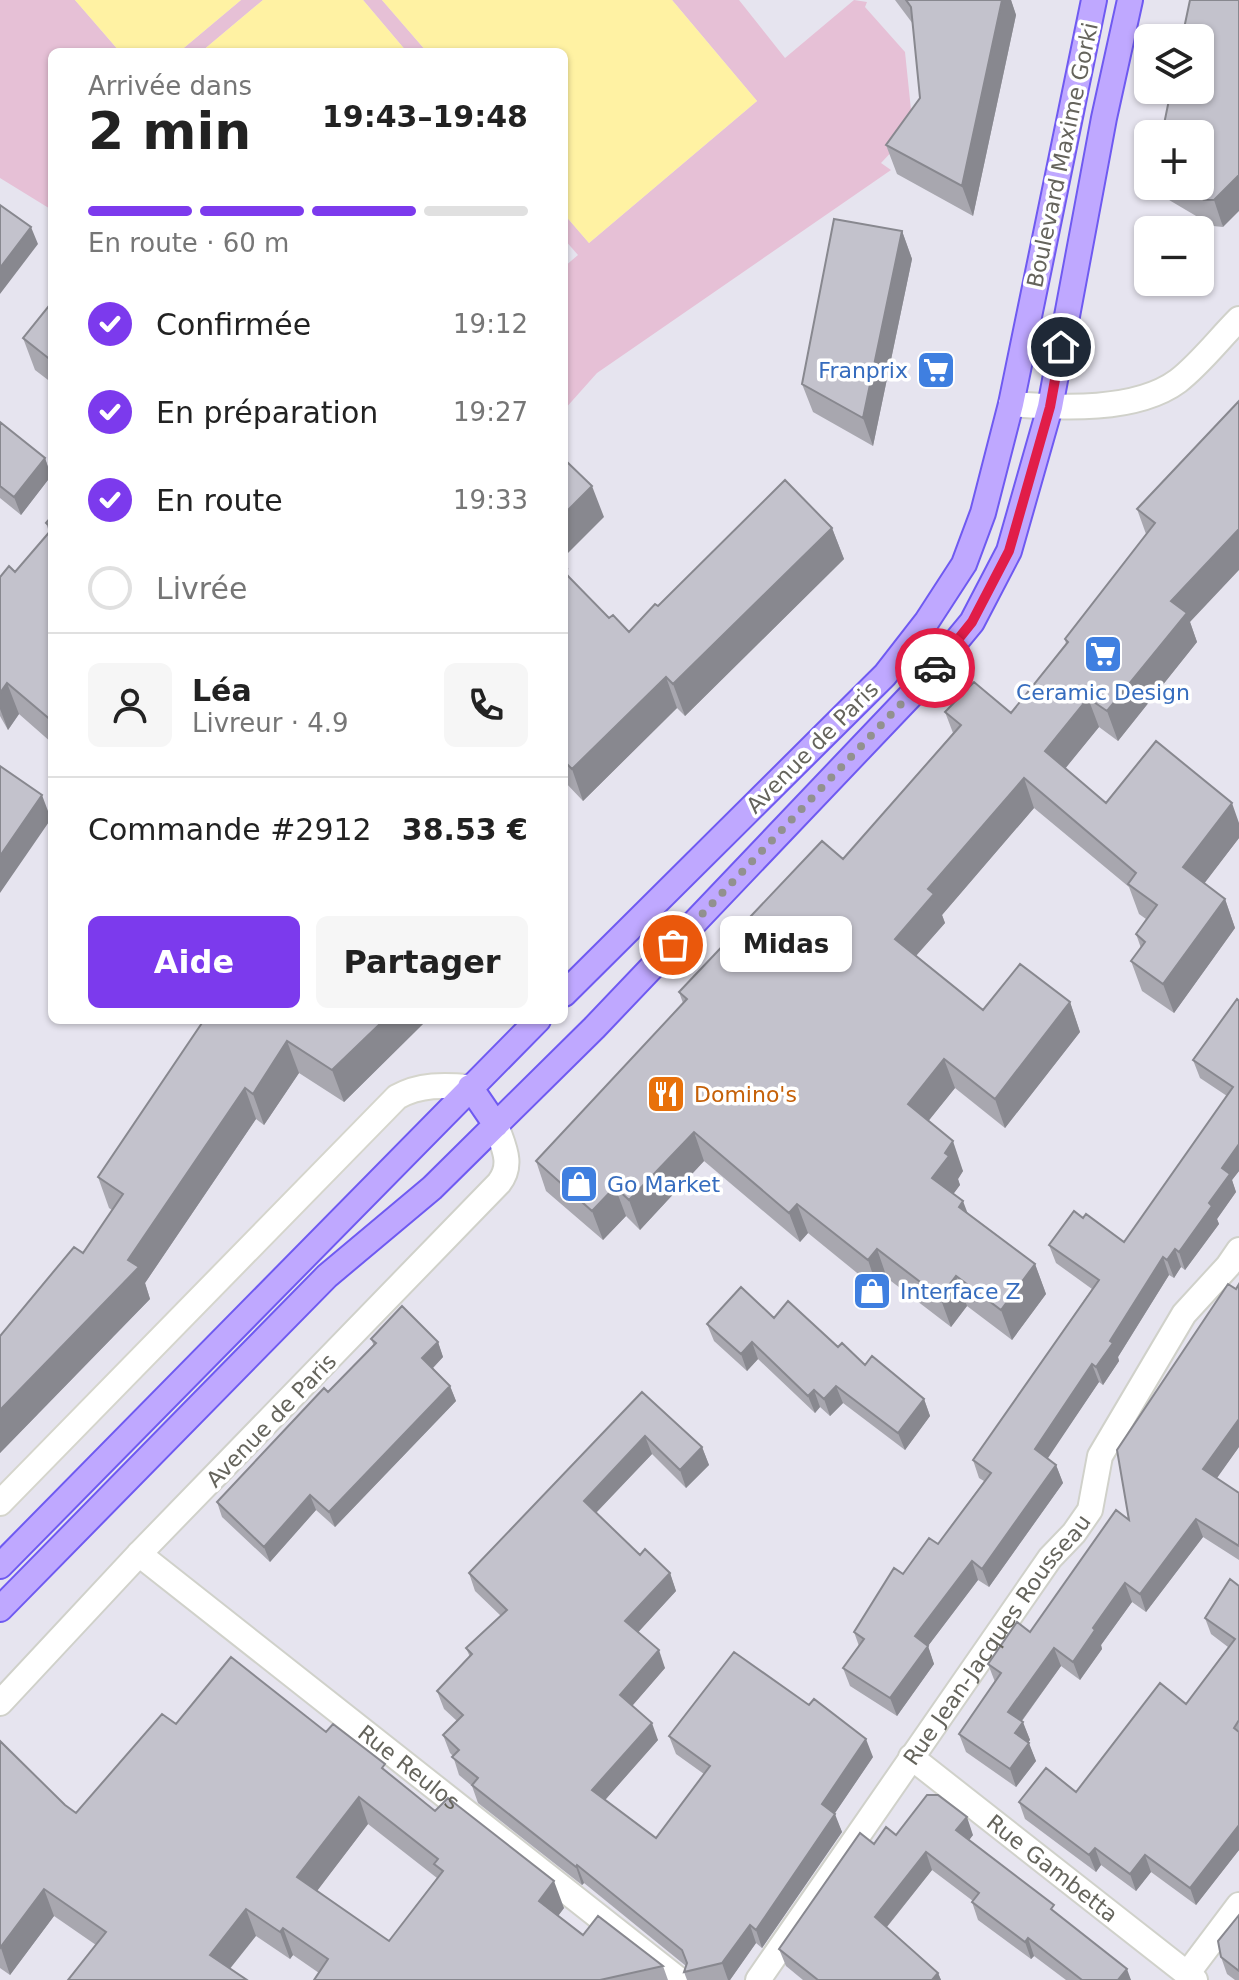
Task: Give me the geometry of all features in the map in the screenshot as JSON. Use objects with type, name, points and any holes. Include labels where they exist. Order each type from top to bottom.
[{"type":"main road","name":"Boulevard Maxime Gorki","points":[[1011,404],[1094,0]]},
{"type":"main road","name":"Boulevard Maxime Gorki","points":[[1050,407],[1104,118],[1130,0]]},
{"type":"main road","name":"Avenue de Paris","points":[[568,990],[885,675],[927,621],[964,564],[983,513],[1011,404]]},
{"type":"main road","name":"Avenue de Paris","points":[[0,1609],[327,1276],[432,1188],[594,1028],[915,691],[972,622],[1009,551],[1050,407]]},
{"type":"main road","points":[[0,1566],[534,1024]]},
{"type":"main road","points":[[470,1087],[496,1125]]},
{"type":"street","points":[[1011,404],[1050,407],[1133,401],[1161,392],[1180,379],[1239,319]]},
{"type":"street","points":[[0,1503],[397,1097],[423,1087],[470,1087]]},
{"type":"street","name":"Avenue de Paris","points":[[0,1703],[139,1554],[504,1177],[508,1170],[507,1158],[496,1125]]},
{"type":"street","name":"Rue Jean-Jacques Rousseau","points":[[758,1980],[1050,1558],[1074,1533],[1090,1510],[1100,1456],[1184,1314],[1239,1250]]},
{"type":"street","name":"Rue Reulos","points":[[139,1554],[679,1980]]},
{"type":"street","name":"Rue Gambetta","points":[[911,1757],[1191,1977]]},
{"type":"street","points":[[1191,1977],[1239,1905]]},
{"type":"shaded area","points":[[0,0],[75,0],[117,48],[48,48],[48,208],[0,178]]},
{"type":"shaded area","points":[[75,0],[241,0],[184,48],[117,48]]},
{"type":"shaded area","points":[[241,0],[263,0],[206,48],[184,48]]},
{"type":"shaded area","points":[[263,0],[363,0],[404,48],[206,48]]},
{"type":"shaded area","points":[[363,0],[382,0],[424,48],[404,48]]},
{"type":"shaded area","points":[[382,0],[672,0],[757,101],[589,243],[568,219],[568,48],[424,48]]},
{"type":"shaded area","points":[[672,0],[739,0],[785,58],[854,0],[867,2],[865,7],[905,52],[913,129],[881,163],[891,170],[597,373],[568,406],[568,264],[578,255],[568,244],[568,219],[589,243],[757,101]]},
{"type":"building","points":[[906,0],[1002,0],[962,186],[886,145],[920,98],[911,7]]},
{"type":"building","points":[[1190,0],[1239,0],[1239,175],[1214,200],[1214,120],[1165,120],[1168,104],[1214,104],[1214,24],[1185,24]]},
{"type":"building","points":[[0,205],[31,227],[0,268]]},
{"type":"building","points":[[834,219],[902,231],[863,418],[802,384]]},
{"type":"building","points":[[48,307],[48,358],[23,338]]},
{"type":"building","points":[[1239,401],[1239,529],[1171,601],[1187,613],[1107,711],[1088,698],[1045,751],[1106,803],[1156,741],[1232,803],[1183,867],[1225,899],[1163,984],[1131,961],[1145,942],[1136,934],[1157,905],[1128,884],[1136,873],[1024,778],[928,889],[934,894],[895,939],[983,1010],[1020,964],[1070,1002],[995,1099],[944,1059],[908,1104],[953,1141],[945,1153],[949,1156],[932,1178],[963,1201],[959,1207],[1035,1264],[1001,1310],[956,1276],[940,1297],[877,1249],[868,1260],[797,1204],[789,1213],[694,1132],[629,1200],[615,1187],[592,1211],[536,1161],[687,999],[679,992],[822,841],[843,859],[961,725],[945,712],[974,682],[1011,713],[1068,642],[1065,639],[1155,523],[1137,509]]},
{"type":"building","points":[[0,422],[45,458],[14,497],[0,486]]},
{"type":"building","points":[[568,463],[592,486],[568,510]]},
{"type":"building","points":[[785,480],[832,528],[673,684],[666,677],[572,769],[568,765],[568,576],[609,618],[613,615],[629,632]]},
{"type":"building","points":[[48,534],[48,718],[7,683],[0,693],[0,577],[9,566],[15,572]]},
{"type":"building","points":[[0,766],[42,795],[0,856]]},
{"type":"building","points":[[1237,999],[1239,1144],[1222,1168],[1230,1174],[1209,1203],[1212,1206],[1179,1252],[1175,1249],[1167,1260],[1163,1257],[1110,1341],[1113,1343],[1096,1367],[1092,1364],[1035,1449],[1056,1465],[982,1569],[972,1561],[915,1636],[928,1646],[890,1698],[843,1668],[864,1639],[854,1632],[894,1568],[903,1574],[929,1538],[938,1544],[991,1473],[973,1460],[1099,1280],[1049,1245],[1074,1211],[1083,1218],[1086,1214],[1124,1242],[1233,1087],[1193,1060]]},
{"type":"building","points":[[201,1024],[380,1024],[332,1070],[287,1041],[253,1094],[245,1088],[128,1260],[139,1267],[0,1410],[0,1336],[74,1247],[83,1253],[123,1194],[98,1177]]},
{"type":"building","points":[[1228,1284],[1236,1289],[1239,1284],[1239,1419],[1203,1469],[1239,1493],[1239,1546],[1196,1519],[1140,1594],[1125,1583],[1073,1662],[1054,1648],[1008,1712],[1023,1722],[1015,1733],[1029,1743],[1010,1769],[959,1734],[1001,1673],[988,1664],[1017,1622],[1030,1632],[1116,1510],[1129,1520],[1117,1450]]},
{"type":"building","points":[[741,1287],[774,1318],[788,1301],[838,1347],[842,1343],[865,1365],[872,1356],[924,1399],[898,1433],[836,1386],[824,1399],[814,1390],[808,1396],[752,1342],[741,1354],[707,1324]]},
{"type":"building","points":[[402,1306],[438,1342],[422,1358],[450,1386],[329,1512],[310,1495],[264,1547],[217,1502],[324,1388],[328,1392],[376,1343],[371,1339]]},
{"type":"building","points":[[642,1392],[702,1447],[680,1470],[645,1436],[584,1501],[640,1555],[645,1549],[670,1573],[625,1621],[659,1650],[620,1695],[652,1723],[592,1790],[656,1838],[710,1766],[669,1736],[734,1652],[809,1705],[814,1699],[866,1739],[822,1804],[835,1814],[756,1930],[750,1925],[722,1963],[684,1972],[687,1963],[682,1950],[472,1785],[478,1778],[452,1757],[459,1750],[443,1735],[463,1715],[437,1691],[472,1654],[466,1648],[507,1610],[469,1573]]},
{"type":"building","points":[[1230,1579],[1239,1586],[1239,1720],[1234,1728],[1239,1732],[1239,1825],[1190,1888],[1145,1855],[1130,1874],[1095,1848],[1089,1855],[1019,1802],[1046,1768],[1076,1792],[1160,1683],[1186,1704],[1235,1639],[1205,1618]]},
{"type":"building","points":[[231,1657],[326,1732],[333,1724],[385,1764],[382,1768],[435,1811],[448,1798],[554,1881],[539,1901],[583,1935],[598,1916],[663,1966],[600,1980],[314,1980],[328,1959],[283,1928],[280,1932],[246,1909],[210,1955],[247,1980],[68,1980],[106,1932],[44,1889],[0,1948],[0,1741],[76,1813],[162,1714],[176,1724]],"holes":[[[359,1797],[438,1859],[434,1864],[443,1871],[389,1941],[297,1877]]]},
{"type":"building","points":[[927,1795],[938,1795],[967,1817],[956,1830],[1054,1905],[1051,1909],[1127,1969],[1118,1980],[1082,1980],[1028,1938],[1025,1942],[972,1902],[979,1893],[926,1852],[875,1917],[938,1973],[932,1980],[818,1980],[779,1949],[860,1833],[874,1844],[886,1827],[896,1835]]},
{"type":"building","points":[[1239,1915],[1239,1971],[1221,1957],[1218,1941]]},
{"type":"way so far","points":[[673,945],[935,668]]},
{"type":"place","name":"Franprix","points":[[936,370]]},
{"type":"place","name":"Ceramic Design","points":[[1103,654]]},
{"type":"place","name":"Midas","points":[[673,945]]},
{"type":"place","name":"Domino's","points":[[666,1094]]},
{"type":"place","name":"Go Market","points":[[579,1184]]},
{"type":"place","name":"Interface Z","points":[[872,1291]]},
{"type":"route","points":[[935,668],[972,622],[1009,551],[1050,407],[1061,347]]}]
